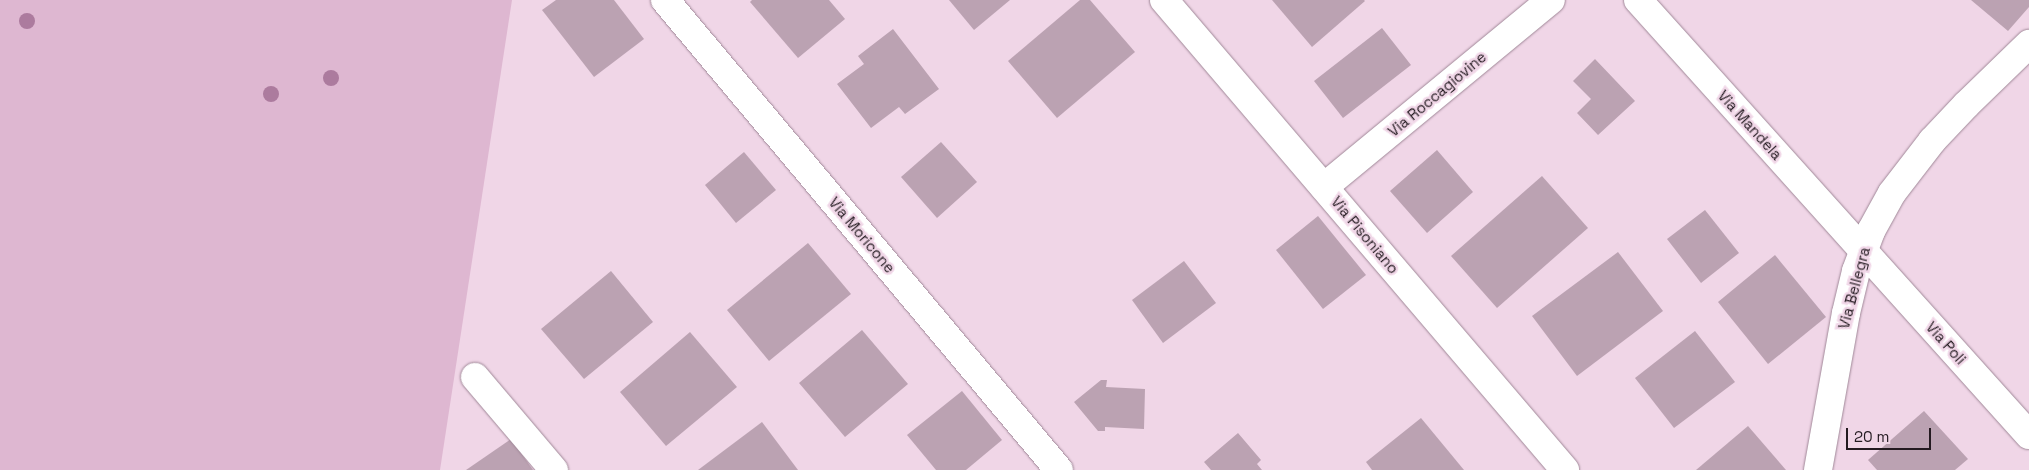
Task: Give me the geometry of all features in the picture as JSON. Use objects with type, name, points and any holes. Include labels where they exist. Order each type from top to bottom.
[{"type":"street","name":"Via Moricone","points":[[664,0],[1059,470]]},
{"type":"street","name":"Via Pisoniano","points":[[1164,0],[1565,470]]},
{"type":"street","name":"Via Roccagiovine","points":[[1324,187],[1551,0]]},
{"type":"street","name":"Via Mandela","points":[[1638,0],[1862,250]]},
{"type":"street","name":"Via Bellegra","points":[[1818,470],[1846,313],[1862,250],[1892,193],[1932,141],[2029,44]]},
{"type":"street","name":"Via Poli","points":[[1862,250],[2029,435]]},
{"type":"street","points":[[475,377],[554,470]]},
{"type":"shaded area","points":[[0,0],[512,0],[440,470],[0,470]]},
{"type":"building","points":[[556,0],[614,0],[644,39],[594,77],[542,10]]},
{"type":"building","points":[[752,0],[829,0],[845,19],[798,58],[750,2]]},
{"type":"building","points":[[949,0],[1010,0],[974,30]]},
{"type":"building","points":[[1080,0],[1090,0],[1135,52],[1057,118],[1008,61]]},
{"type":"building","points":[[1272,0],[1364,0],[1365,1],[1312,47]]},
{"type":"building","points":[[1971,0],[2029,0],[2029,7],[2008,31]]},
{"type":"building","points":[[1382,28],[1411,65],[1343,118],[1314,81]]},
{"type":"building","points":[[893,29],[939,89],[905,114],[899,107],[871,128],[837,84],[864,64],[858,56]]},
{"type":"building","points":[[1595,59],[1635,101],[1598,135],[1577,113],[1591,99],[1573,81]]},
{"type":"building","points":[[941,142],[977,182],[937,218],[901,177]]},
{"type":"building","points":[[1437,150],[1473,192],[1427,233],[1390,191]]},
{"type":"building","points":[[744,152],[776,190],[736,223],[705,185]]},
{"type":"building","points":[[1542,176],[1588,228],[1497,308],[1451,256]]},
{"type":"building","points":[[1705,210],[1739,253],[1701,283],[1667,239]]},
{"type":"building","points":[[1318,216],[1366,275],[1323,309],[1276,250]]},
{"type":"building","points":[[808,243],[851,294],[769,361],[727,310]]},
{"type":"building","points":[[1618,252],[1663,311],[1577,376],[1532,316]]},
{"type":"building","points":[[1775,255],[1826,317],[1768,364],[1718,302]]},
{"type":"building","points":[[1184,261],[1216,303],[1163,343],[1132,300]]},
{"type":"building","points":[[611,271],[653,322],[584,379],[541,329]]},
{"type":"building","points":[[862,330],[908,384],[845,437],[799,383]]},
{"type":"building","points":[[1695,331],[1735,382],[1674,428],[1635,378]]},
{"type":"building","points":[[690,332],[737,387],[666,446],[620,392]]},
{"type":"building","points":[[1101,380],[1107,380],[1106,387],[1145,389],[1144,429],[1105,427],[1105,431],[1098,431],[1074,402]]},
{"type":"building","points":[[962,391],[1002,440],[966,470],[936,470],[907,435]]},
{"type":"building","points":[[1924,411],[1968,459],[1955,470],[1877,470],[1868,460]]},
{"type":"building","points":[[1421,418],[1464,470],[1372,470],[1366,462]]},
{"type":"building","points":[[762,422],[798,470],[698,470]]},
{"type":"building","points":[[1748,426],[1786,470],[1696,470]]},
{"type":"building","points":[[1238,433],[1261,460],[1257,464],[1262,470],[1211,470],[1204,462]]},
{"type":"building","points":[[511,439],[533,470],[466,470]]}]
